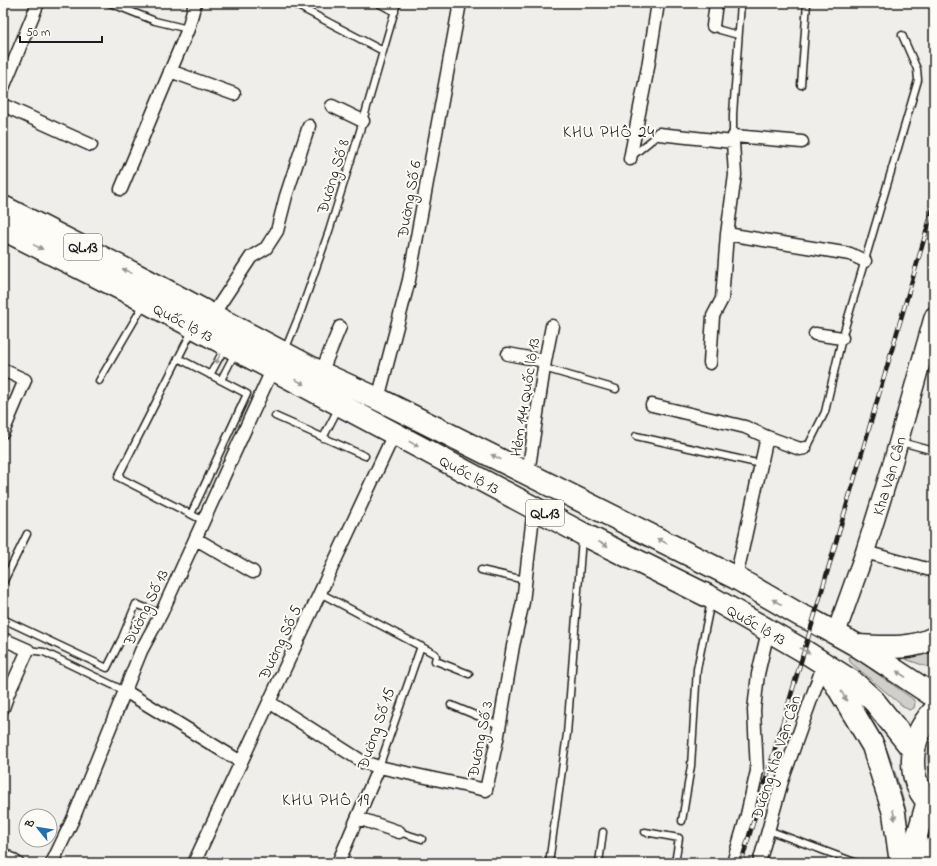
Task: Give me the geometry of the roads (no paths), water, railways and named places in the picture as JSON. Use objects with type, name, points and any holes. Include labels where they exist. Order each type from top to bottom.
[{"type":"highway","name":"Quốc lộ 13","points":[[3,206],[154,298]]},
{"type":"highway","name":"Quốc lộ 13","points":[[5,236],[154,298],[203,321],[279,361],[340,404],[394,434],[583,534],[712,598],[824,663],[853,682],[874,701],[913,750]]},
{"type":"highway","name":"Quốc lộ 13","points":[[203,321],[232,346],[321,373],[378,399],[736,578],[858,646],[934,696]]},
{"type":"highway","points":[[858,646],[907,646],[926,642],[934,638]]},
{"type":"highway","points":[[824,663],[873,746],[894,813],[901,863]]},
{"type":"highway","points":[[931,805],[918,786],[913,768],[913,750],[917,736],[924,723],[934,711]]},
{"type":"highway","points":[[930,863],[934,848]]},
{"type":"main road","points":[[909,863],[931,805]]},
{"type":"street","points":[[3,88],[38,3]]},
{"type":"street","points":[[121,188],[188,29],[195,3]]},
{"type":"street","name":"Đường Số 6","points":[[378,399],[409,280],[460,3]]},
{"type":"street","points":[[630,159],[648,67],[658,3]]},
{"type":"street","points":[[713,26],[716,3]]},
{"type":"street","points":[[170,71],[234,94]]},
{"type":"street","points":[[3,105],[91,145]]},
{"type":"street","points":[[332,106],[363,121]]},
{"type":"street","points":[[203,321],[251,257],[266,248],[277,231],[286,196],[309,126]]},
{"type":"street","points":[[659,134],[802,142]]},
{"type":"street","points":[[710,363],[714,316],[722,299],[727,234],[735,175],[733,139]]},
{"type":"street","points":[[727,234],[850,254],[865,261]]},
{"type":"street","name":"Kha Vạn Cân","points":[[836,633],[865,552],[931,336],[934,316]]},
{"type":"street","name":"Hẻm 144 Quốc lộ 13","points":[[528,473],[544,364],[552,326]]},
{"type":"street","points":[[321,373],[340,327]]},
{"type":"street","points":[[815,334],[842,338]]},
{"type":"street","points":[[508,354],[544,364]]},
{"type":"street","name":"Đường Số 13","points":[[52,863],[73,819],[141,651],[161,614],[279,361]]},
{"type":"street","points":[[3,370],[25,380],[3,432]]},
{"type":"street","points":[[652,405],[744,427],[800,449],[805,448]]},
{"type":"street","name":"Đường Số 5","points":[[194,863],[394,434]]},
{"type":"street","points":[[736,578],[767,437]]},
{"type":"street","name":"Đường Số 3","points":[[269,702],[363,762],[379,767],[486,790],[513,646],[523,602],[534,507]]},
{"type":"street","points":[[196,538],[253,572]]},
{"type":"street","points":[[865,552],[934,571]]},
{"type":"street","points":[[733,863],[746,819],[757,771],[754,710],[758,674],[768,631]]},
{"type":"street","points":[[3,639],[28,650],[5,693],[3,708]]},
{"type":"street","name":"Đường Kha Vạn Cân","points":[[759,863],[782,781],[824,663]]},
{"type":"street","points":[[125,691],[241,762]]},
{"type":"street","name":"Đường Số 15","points":[[338,863],[379,767]]},
{"type":"street","points":[[358,818],[399,832]]},
{"type":"street","points":[[3,854],[17,863]]},
{"type":"lane","points":[[110,3],[155,21],[188,29]]},
{"type":"lane","points":[[378,3],[395,12]]},
{"type":"lane","name":"Đường Số 8","points":[[279,361],[302,311],[329,231],[397,3]]},
{"type":"lane","points":[[733,139],[733,114],[741,3]]},
{"type":"lane","points":[[801,85],[807,3]]},
{"type":"lane","points":[[294,4],[383,51]]},
{"type":"lane","points":[[713,26],[720,30],[738,34]]},
{"type":"lane","points":[[805,448],[809,444],[825,412],[842,338],[918,80],[917,69],[902,35]]},
{"type":"lane","points":[[630,159],[659,134]]},
{"type":"lane","points":[[99,381],[154,298]]},
{"type":"lane","points":[[203,321],[178,358],[118,477],[204,520]]},
{"type":"lane","points":[[210,375],[232,346]]},
{"type":"lane","points":[[220,380],[232,346]]},
{"type":"lane","points":[[178,358],[247,394],[191,514]]},
{"type":"lane","points":[[544,364],[616,389]]},
{"type":"lane","points":[[323,438],[340,404]]},
{"type":"lane","points":[[275,416],[365,456]]},
{"type":"lane","points":[[636,436],[761,464]]},
{"type":"lane","points":[[899,441],[934,451]]},
{"type":"lane","points":[[3,583],[27,534]]},
{"type":"lane","points":[[549,863],[567,734],[583,534]]},
{"type":"lane","points":[[481,570],[525,580]]},
{"type":"lane","points":[[320,593],[435,654],[436,662],[469,674]]},
{"type":"lane","points":[[682,821],[691,766],[697,669],[712,598]]},
{"type":"lane","points":[[3,619],[107,668],[122,638],[136,604],[161,614]]},
{"type":"lane","name":"Đường Số 15","points":[[379,767],[421,646]]},
{"type":"lane","points":[[28,650],[44,652],[125,691]]},
{"type":"lane","points":[[451,705],[499,725]]},
{"type":"lane","points":[[768,830],[857,863]]},
{"type":"lane","points":[[399,832],[422,839]]},
{"type":"lane","points":[[599,863],[603,832]]},
{"type":"lane","points":[[645,832],[679,838],[675,863]]},
{"type":"railway","points":[[741,863],[934,205]]},
{"type":"district","name":"KHU PHỐ 24","points":[[609,131]]},
{"type":"district","name":"KHU PHỐ 19","points":[[326,799]]}]
